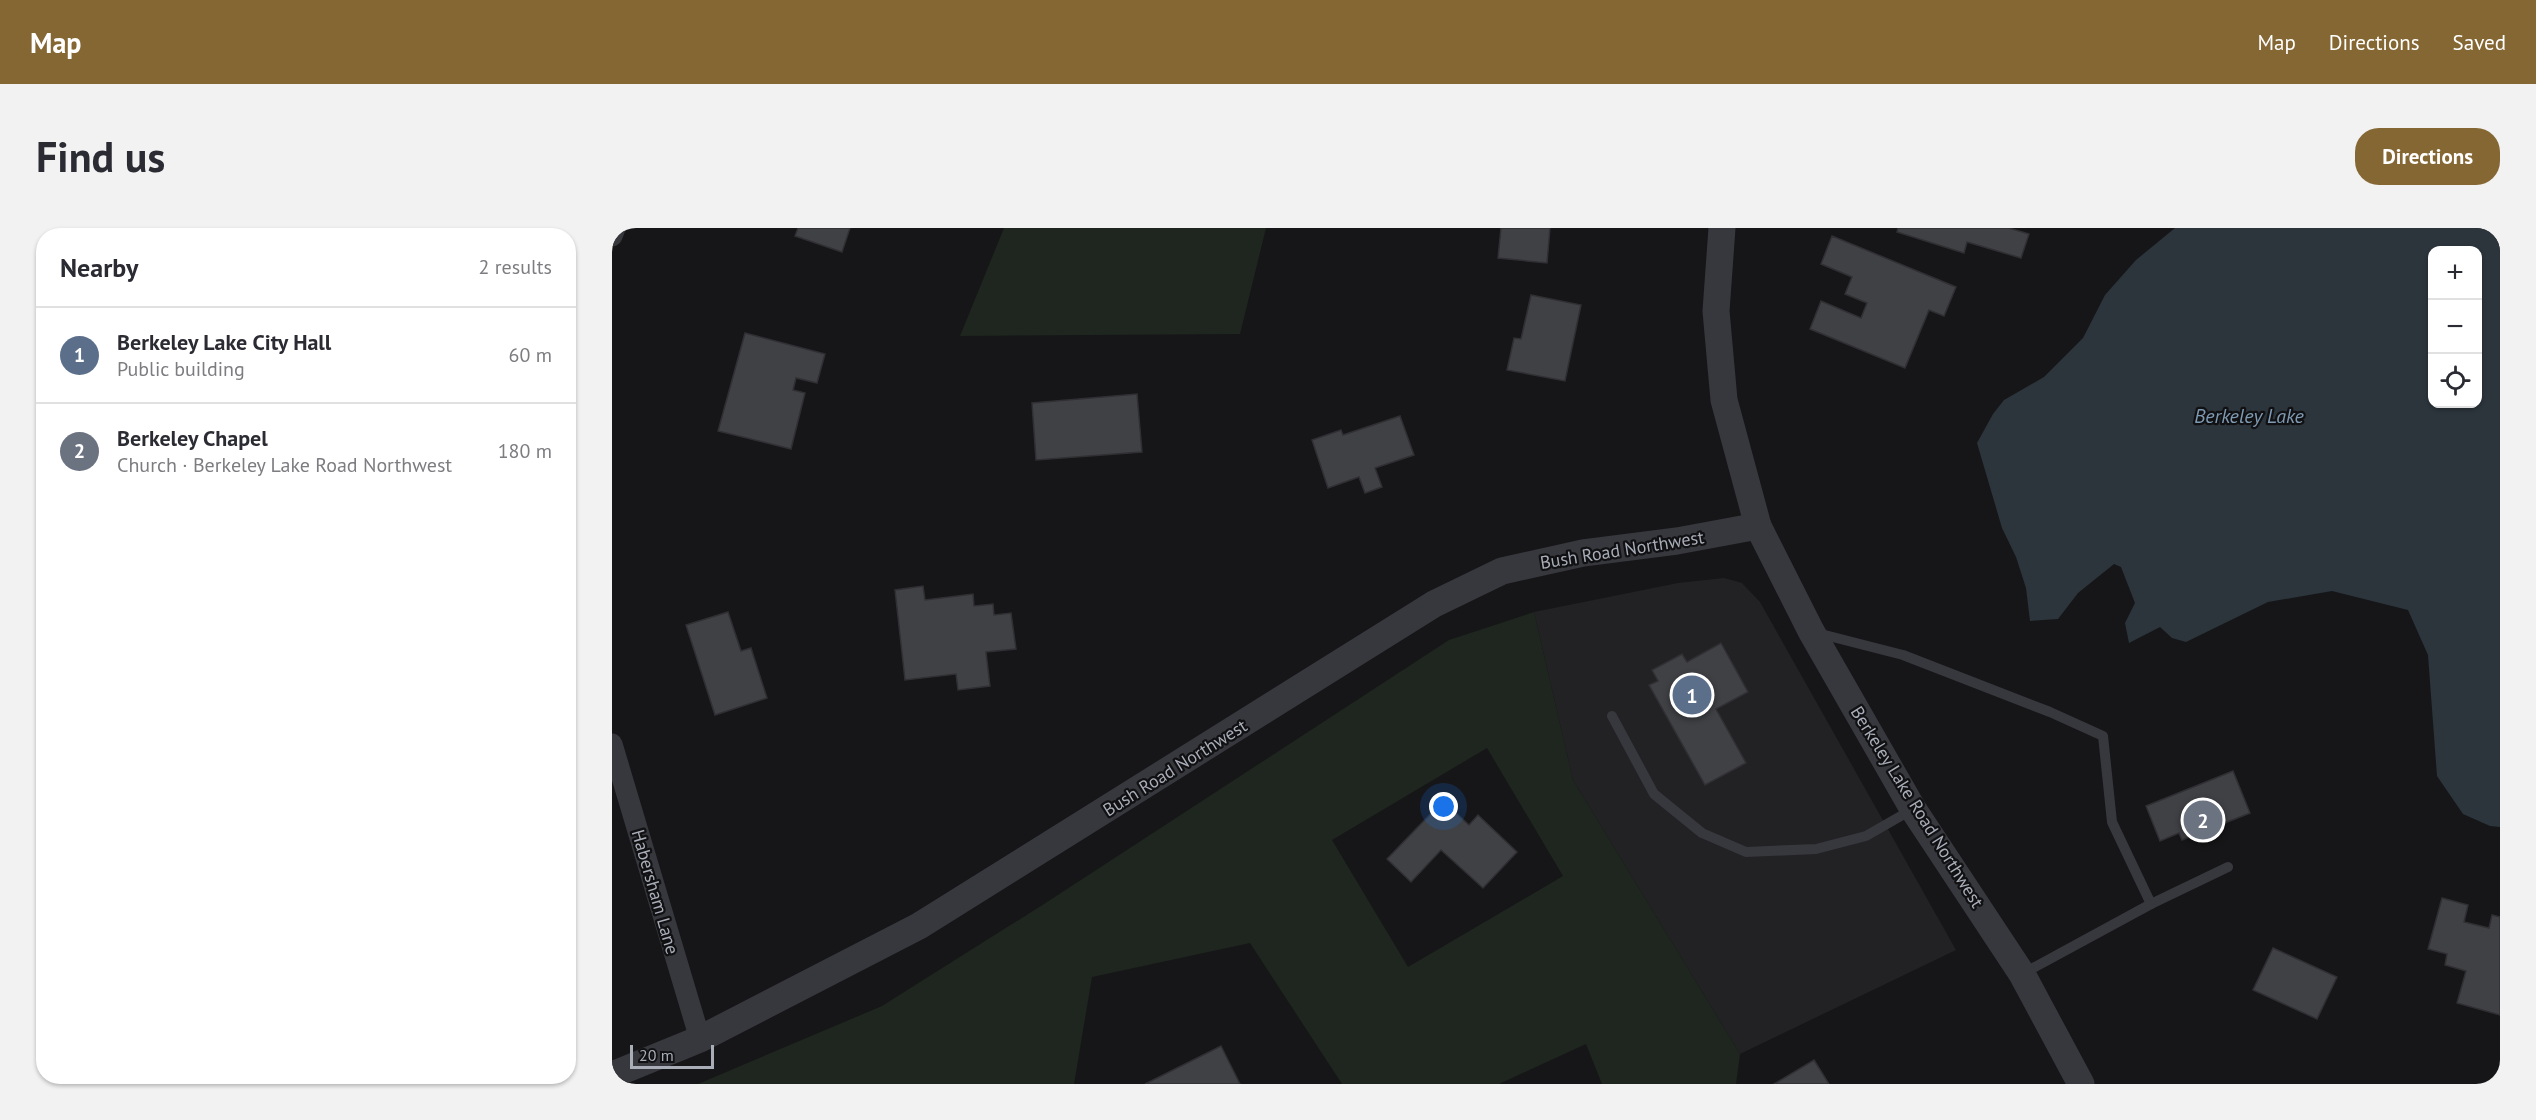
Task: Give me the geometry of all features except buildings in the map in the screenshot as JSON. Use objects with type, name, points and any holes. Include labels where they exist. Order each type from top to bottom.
[{"type":"street","points":[[612,236],[615,228]]},
{"type":"street","name":"Berkeley Lake Road Northwest","points":[[1722,228],[1716,311],[1724,400],[1758,526],[1811,631],[1913,809],[2022,974],[2081,1084]]},
{"type":"street","name":"Bush Road Northwest","points":[[612,1075],[700,1039],[919,926],[1434,604],[1502,571],[1583,553],[1677,542],[1758,526]]},
{"type":"street","name":"Habersham Lane","points":[[612,744],[700,1039]]},
{"type":"lane","points":[[1811,631],[1903,655],[2050,711],[2103,736],[2112,822],[2151,904]]},
{"type":"lane","points":[[1612,716],[1654,794],[1702,832],[1746,852],[1816,849],[1866,836],[1913,809]]},
{"type":"lane","points":[[2022,974],[2151,904],[2228,867]]},
{"type":"shaded area","points":[[1004,228],[1266,228],[1240,334],[960,336]]},
{"type":"shaded area","points":[[1724,578],[1742,583],[1760,602],[1956,950],[1740,1054],[1573,780],[1534,612],[1678,583]]},
{"type":"shaded area","points":[[1534,612],[1573,780],[1740,1054],[1736,1084],[1602,1084],[1586,1044],[1499,1084],[1342,1084],[1250,943],[1092,977],[1074,1084],[698,1084],[882,1006],[1044,904],[1449,640]],"holes":[[[1487,748],[1563,876],[1408,967],[1332,840]]]},
{"type":"water","name":"Berkeley Lake","points":[[2175,228],[2500,228],[2500,827],[2490,826],[2463,814],[2437,776],[2428,655],[2408,610],[2332,591],[2268,602],[2186,642],[2172,638],[2160,627],[2129,643],[2125,623],[2135,603],[2121,567],[2114,564],[2078,593],[2058,619],[2030,621],[2026,588],[2016,557],[2002,528],[1977,443],[1993,414],[2004,400],[2044,377],[2083,338],[2105,295],[2136,260]]},
{"type":"place","name":"Berkeley Lake City Hall","points":[[1692,695]]},
{"type":"place","name":"Berkeley Chapel","points":[[2203,820]]}]
